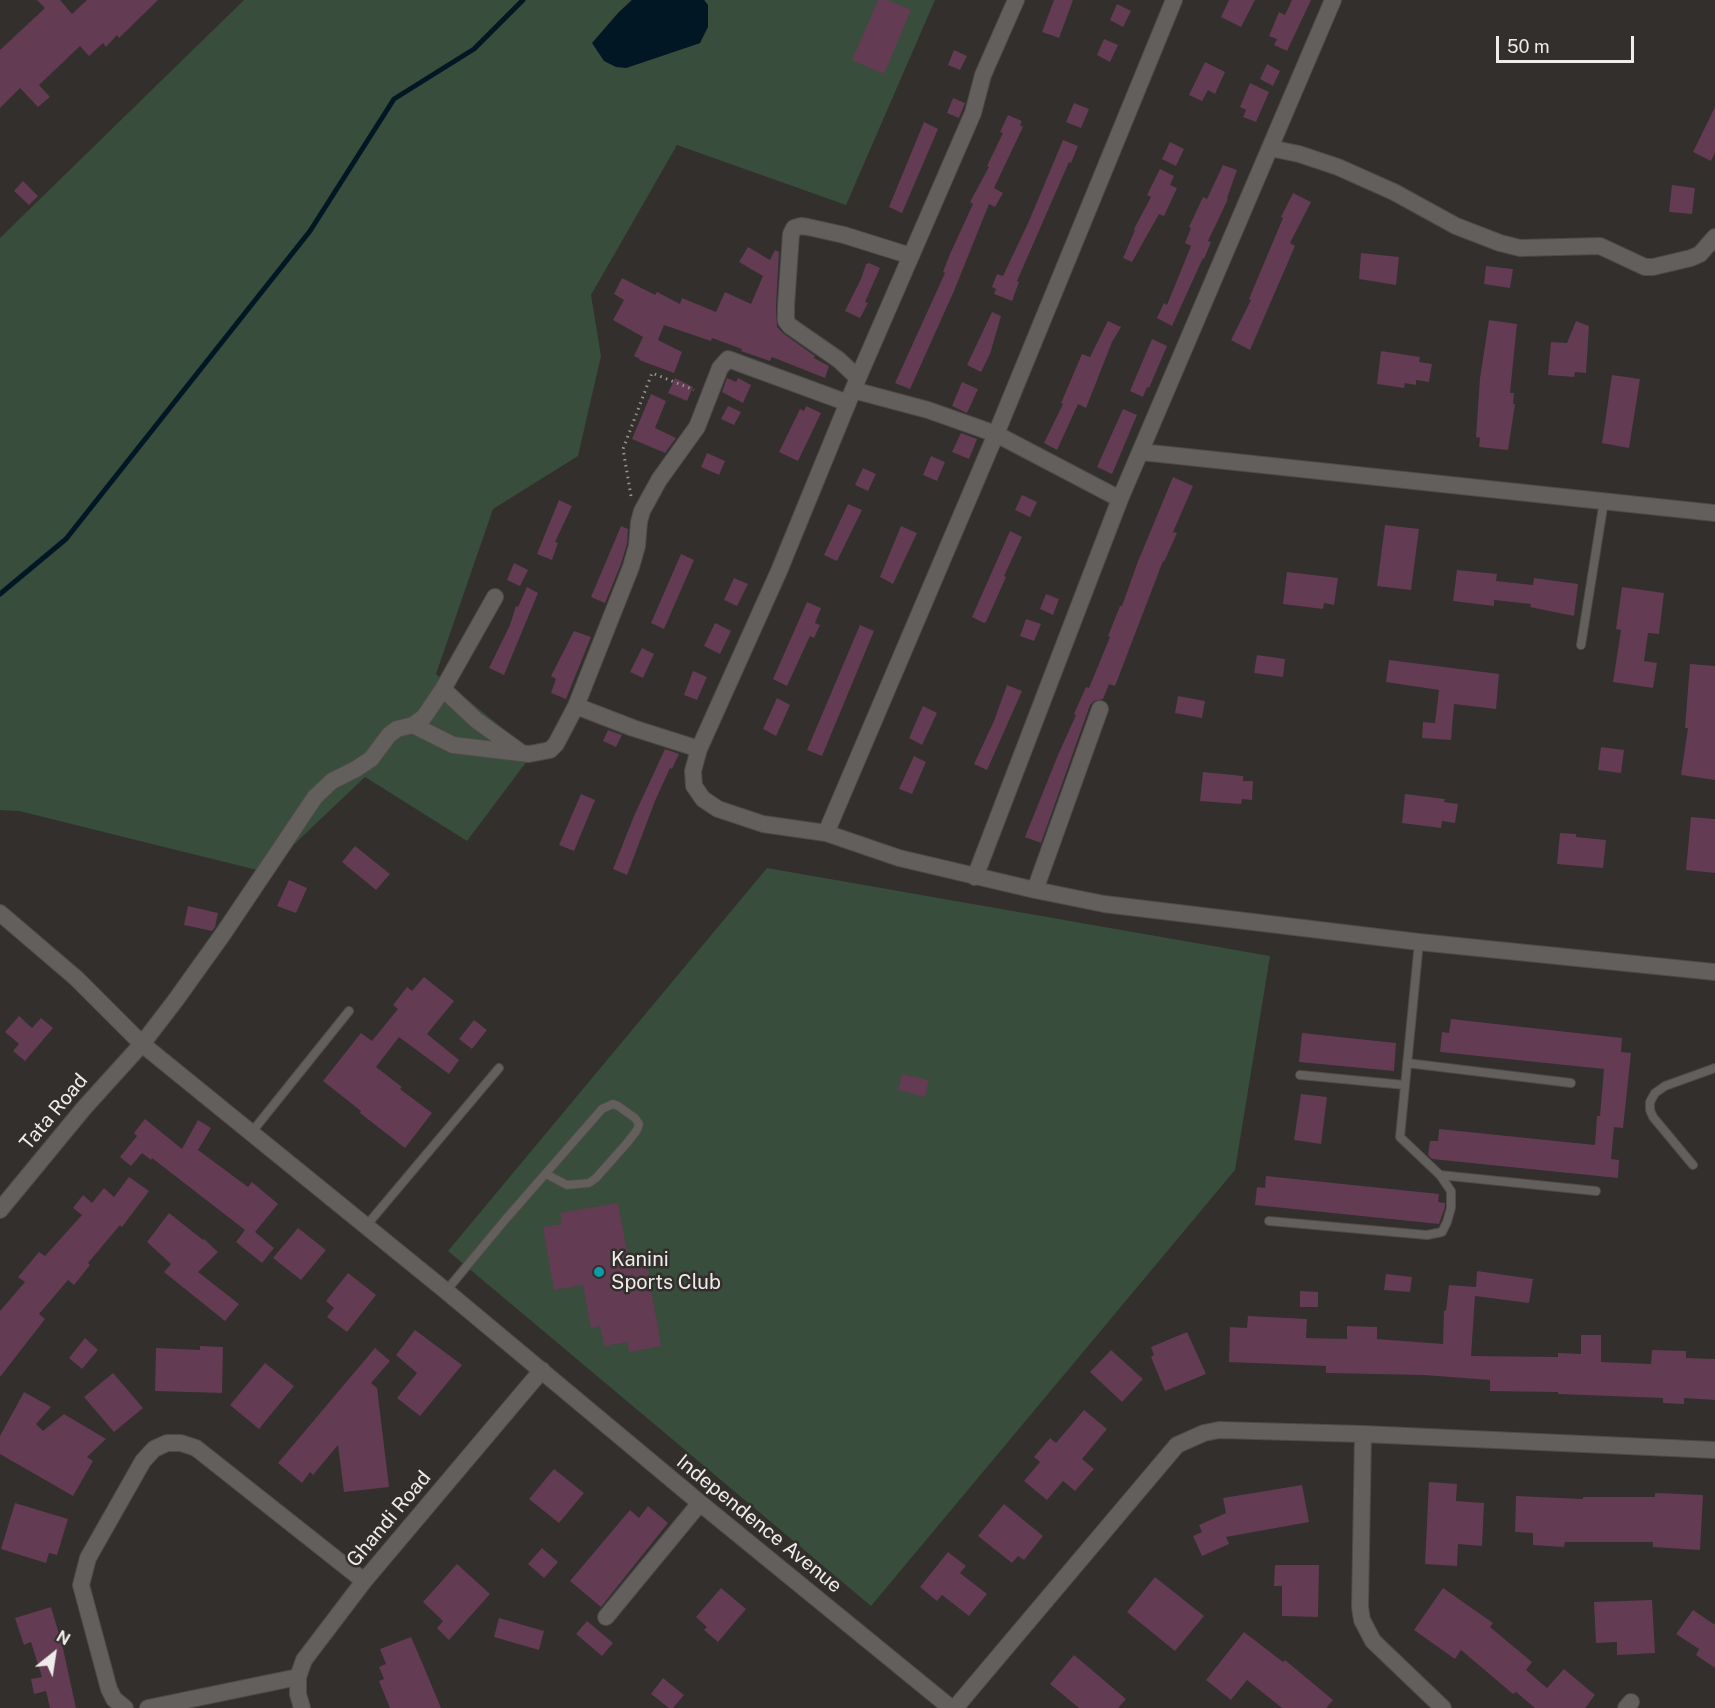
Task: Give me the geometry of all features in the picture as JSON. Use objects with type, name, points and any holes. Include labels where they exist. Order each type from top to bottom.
[{"type":"street","points":[[1016,0],[983,75],[973,113],[853,390],[779,571],[699,749],[693,771],[694,786],[703,799],[718,809],[763,824],[826,833],[880,853],[975,877],[1104,904],[1419,942],[1715,972]]},
{"type":"street","points":[[826,833],[996,434],[1174,0]]},
{"type":"street","points":[[975,877],[1120,499],[1333,0]]},
{"type":"street","points":[[1270,148],[1299,154],[1338,168],[1394,192],[1456,226],[1520,248],[1600,246],[1645,267],[1653,267],[1700,254],[1715,237]]},
{"type":"street","points":[[853,390],[839,360],[786,321],[791,234],[794,228],[808,227],[844,235],[911,256]]},
{"type":"street","points":[[495,597],[443,689],[424,717],[413,725],[453,745],[521,753],[539,753],[550,750],[563,735],[576,706],[635,556],[642,511],[659,480],[697,428],[720,368],[728,359],[928,410],[996,434],[1120,499]]},
{"type":"street","points":[[1141,452],[1715,513]]},
{"type":"street","points":[[443,689],[476,720],[521,753]]},
{"type":"street","points":[[576,706],[633,728],[699,749]]},
{"type":"street","points":[[1035,890],[1100,709]]},
{"type":"street","name":"Tata Road","points":[[0,1210],[84,1108],[142,1044],[224,934],[315,797],[332,781],[371,759],[389,735],[397,729],[413,725]]},
{"type":"street","name":"Independence Avenue","points":[[0,913],[76,978],[142,1044],[953,1708]]},
{"type":"street","name":"Ghandi Road","points":[[298,1677],[304,1660],[364,1581],[542,1370]]},
{"type":"street","points":[[953,1708],[1177,1446],[1191,1437],[1219,1430],[1363,1434],[1715,1450]]},
{"type":"street","points":[[1363,1434],[1360,1607],[1362,1620],[1373,1641],[1443,1708]]},
{"type":"street","points":[[125,1708],[114,1699],[109,1689],[81,1585],[88,1558],[143,1461],[154,1449],[167,1443],[182,1443],[196,1448],[364,1581]]},
{"type":"street","points":[[606,1617],[700,1503]]},
{"type":"street","points":[[148,1708],[298,1677],[298,1694],[302,1708]]},
{"type":"lane","points":[[1581,645],[1604,501]]},
{"type":"lane","points":[[1269,1221],[1427,1235],[1442,1232],[1451,1208],[1451,1191],[1440,1175],[1400,1137],[1419,942]]},
{"type":"lane","points":[[251,1133],[349,1011]]},
{"type":"lane","points":[[1407,1064],[1571,1083]]},
{"type":"lane","points":[[366,1226],[499,1068]]},
{"type":"lane","points":[[1693,1165],[1653,1117],[1650,1102],[1655,1093],[1665,1086],[1715,1068]]},
{"type":"lane","points":[[1300,1075],[1405,1085]]},
{"type":"lane","points":[[446,1291],[546,1174],[606,1105],[618,1106],[635,1118],[639,1124],[627,1143],[589,1183],[567,1185],[546,1174]]},
{"type":"lane","points":[[1440,1175],[1596,1191]]},
{"type":"path","points":[[632,502],[623,449],[652,373],[699,392],[707,403]]},
{"type":"green space","points":[[244,0],[632,0],[618,13],[626,68],[700,43],[708,5],[704,0],[935,0],[846,205],[677,145],[591,295],[601,356],[578,456],[493,509],[436,674],[533,753],[467,841],[365,777],[265,872],[19,811],[0,810],[0,238]]},
{"type":"green space","points":[[767,868],[1270,956],[1235,1170],[871,1606],[448,1251]]},
{"type":"water","points":[[632,0],[704,0],[708,5],[708,27],[700,43],[626,68],[616,67],[604,61],[592,43]]},
{"type":"building","points":[[37,0],[60,0],[72,14],[87,0],[158,0],[119,38],[117,35],[106,47],[103,43],[89,56],[80,46],[39,85],[50,97],[38,107],[20,88],[0,108],[0,50],[45,8]]},
{"type":"building","points":[[878,0],[888,0],[911,10],[884,74],[852,60]]},
{"type":"building","points":[[1054,0],[1073,0],[1059,38],[1042,32]]},
{"type":"building","points":[[1229,0],[1255,0],[1241,27],[1221,17]]},
{"type":"building","points":[[1292,0],[1311,0],[1287,51],[1274,45],[1277,39],[1269,36],[1279,12],[1285,15]]},
{"type":"building","points":[[1117,4],[1131,11],[1123,27],[1110,20]]},
{"type":"building","points":[[1104,39],[1118,45],[1110,62],[1097,55]]},
{"type":"building","points":[[954,50],[967,56],[960,70],[948,65]]},
{"type":"building","points":[[1205,62],[1225,72],[1215,94],[1208,90],[1202,101],[1189,95]]},
{"type":"building","points":[[1267,64],[1280,71],[1273,86],[1260,79]]},
{"type":"building","points":[[1250,83],[1269,92],[1256,122],[1243,117],[1246,110],[1240,107]]},
{"type":"building","points":[[953,98],[965,103],[959,118],[947,113]]},
{"type":"building","points":[[1074,103],[1089,109],[1081,128],[1066,122]]},
{"type":"building","points":[[1715,107],[1715,153],[1711,161],[1693,152]]},
{"type":"building","points":[[1008,115],[1022,121],[1020,125],[1023,127],[994,188],[1003,193],[995,207],[989,204],[954,291],[910,389],[895,383],[945,273],[943,272],[950,254],[973,204],[970,202],[989,167],[987,166],[1003,133],[1000,132]]},
{"type":"building","points":[[924,122],[938,129],[902,213],[889,207]]},
{"type":"building","points":[[1063,140],[1078,146],[1017,281],[1019,282],[1012,301],[994,294],[996,289],[992,287],[997,274],[1003,276]]},
{"type":"building","points":[[1170,142],[1184,149],[1176,166],[1162,159]]},
{"type":"building","points":[[1223,165],[1237,170],[1228,199],[1208,241],[1211,242],[1204,259],[1172,326],[1157,318],[1164,303],[1167,305],[1191,246],[1185,243],[1191,228],[1189,227],[1203,197],[1207,199]]},
{"type":"building","points":[[1160,169],[1174,176],[1170,185],[1177,188],[1164,216],[1159,214],[1132,262],[1123,258],[1134,229],[1151,197],[1147,195]]},
{"type":"building","points":[[23,181],[38,196],[29,205],[14,191]]},
{"type":"building","points":[[1672,185],[1695,188],[1692,214],[1669,212]]},
{"type":"building","points":[[1293,193],[1311,202],[1290,243],[1295,246],[1250,350],[1231,340],[1251,300],[1249,299],[1283,218],[1281,217]]},
{"type":"building","points":[[748,247],[770,260],[775,250],[779,252],[777,327],[815,356],[814,358],[829,366],[825,378],[772,357],[770,361],[712,338],[711,341],[664,325],[658,340],[682,352],[674,373],[634,356],[643,337],[613,320],[624,300],[614,294],[622,278],[655,295],[657,292],[680,304],[682,298],[716,312],[725,292],[751,304],[763,276],[739,262]]},
{"type":"building","points":[[1361,253],[1399,257],[1396,285],[1359,279]]},
{"type":"building","points":[[866,264],[880,268],[865,302],[868,303],[860,318],[845,311]]},
{"type":"building","points":[[1486,266],[1513,269],[1510,288],[1484,284]]},
{"type":"building","points":[[992,312],[1001,316],[990,354],[981,372],[967,365]]},
{"type":"building","points":[[1489,320],[1517,324],[1510,393],[1514,393],[1513,404],[1515,404],[1508,450],[1479,447],[1480,438],[1476,437],[1480,378]]},
{"type":"building","points":[[1108,321],[1121,327],[1112,342],[1086,408],[1078,404],[1057,450],[1044,443],[1063,404],[1061,403],[1082,354],[1090,357]]},
{"type":"building","points":[[1576,321],[1589,326],[1586,373],[1575,372],[1574,377],[1548,375],[1551,342],[1567,343]]},
{"type":"building","points":[[1152,339],[1167,346],[1143,397],[1130,391]]},
{"type":"building","points":[[1381,351],[1420,357],[1419,362],[1432,364],[1429,382],[1416,380],[1416,385],[1405,383],[1404,388],[1377,384]]},
{"type":"building","points":[[1612,375],[1640,379],[1629,448],[1602,443]]},
{"type":"building","points":[[675,378],[693,387],[687,401],[668,393]]},
{"type":"building","points":[[727,378],[736,382],[738,378],[751,385],[743,403],[722,392]]},
{"type":"building","points":[[962,382],[978,389],[967,413],[952,406]]},
{"type":"building","points":[[651,394],[666,401],[655,428],[676,438],[665,453],[632,439]]},
{"type":"building","points":[[728,406],[741,412],[734,425],[721,419]]},
{"type":"building","points":[[806,406],[821,413],[798,461],[779,452],[800,409],[804,411]]},
{"type":"building","points":[[1123,409],[1137,415],[1112,474],[1097,467]]},
{"type":"building","points":[[961,433],[977,439],[969,459],[952,452]]},
{"type":"building","points":[[707,453],[725,461],[719,475],[701,467]]},
{"type":"building","points":[[931,456],[945,462],[937,481],[923,475]]},
{"type":"building","points":[[863,468],[876,474],[868,491],[855,485]]},
{"type":"building","points":[[1173,477],[1193,486],[1173,532],[1177,533],[1163,561],[1115,686],[1109,684],[1103,699],[1094,701],[1090,705],[1041,843],[1025,837],[1076,715],[1074,714],[1086,687],[1089,688],[1110,637],[1108,636]]},
{"type":"building","points":[[1022,495],[1037,502],[1030,517],[1015,510]]},
{"type":"building","points":[[559,500],[572,506],[555,542],[558,543],[552,560],[537,554]]},
{"type":"building","points":[[848,504],[862,510],[837,561],[824,555]]},
{"type":"building","points":[[1385,525],[1419,529],[1411,590],[1377,586]]},
{"type":"building","points":[[621,526],[628,529],[627,544],[605,603],[591,597]]},
{"type":"building","points":[[901,526],[917,533],[893,584],[880,577]]},
{"type":"building","points":[[1010,531],[1022,537],[984,623],[972,617]]},
{"type":"building","points":[[681,554],[694,560],[664,629],[651,623]]},
{"type":"building","points":[[514,563],[528,570],[520,586],[507,580]]},
{"type":"building","points":[[1457,570],[1497,574],[1496,581],[1533,585],[1534,578],[1578,584],[1574,616],[1530,607],[1531,604],[1494,600],[1494,606],[1453,601]]},
{"type":"building","points":[[1287,572],[1338,578],[1334,605],[1324,603],[1323,609],[1283,604]]},
{"type":"building","points":[[734,578],[748,584],[737,606],[724,600]]},
{"type":"building","points":[[527,587],[538,593],[504,675],[489,668],[510,625],[516,606],[518,607]]},
{"type":"building","points":[[1622,587],[1664,593],[1659,634],[1648,633],[1644,661],[1657,663],[1653,688],[1613,682],[1621,630],[1616,629]]},
{"type":"building","points":[[1046,594],[1059,599],[1053,615],[1040,609]]},
{"type":"building","points":[[807,602],[821,608],[815,623],[820,625],[814,638],[810,636],[787,686],[773,679]]},
{"type":"building","points":[[1026,619],[1041,624],[1034,641],[1020,636]]},
{"type":"building","points":[[715,623],[731,631],[720,654],[704,646]]},
{"type":"building","points":[[860,625],[874,631],[822,756],[807,750]]},
{"type":"building","points":[[574,631],[591,637],[566,699],[551,693],[556,679],[551,676]]},
{"type":"building","points":[[642,648],[654,654],[643,678],[630,672]]},
{"type":"building","points":[[1257,655],[1285,659],[1283,677],[1254,673]]},
{"type":"building","points":[[1389,660],[1499,674],[1496,709],[1454,704],[1451,740],[1422,738],[1423,722],[1435,723],[1439,690],[1386,682]]},
{"type":"building","points":[[1690,664],[1715,666],[1715,780],[1681,775],[1688,728],[1685,728]]},
{"type":"building","points":[[693,671],[707,677],[697,700],[684,695]]},
{"type":"building","points":[[1007,685],[1022,691],[987,770],[974,764],[994,721]]},
{"type":"building","points":[[1178,696],[1205,701],[1202,718],[1175,713]]},
{"type":"building","points":[[777,698],[790,705],[776,736],[763,729]]},
{"type":"building","points":[[923,706],[937,713],[922,745],[909,738]]},
{"type":"building","points":[[608,730],[622,735],[616,747],[603,741]]},
{"type":"building","points":[[1601,747],[1624,750],[1621,773],[1598,770]]},
{"type":"building","points":[[665,749],[679,754],[655,801],[627,875],[613,869],[634,816]]},
{"type":"building","points":[[914,756],[926,762],[912,794],[899,789]]},
{"type":"building","points":[[1203,772],[1243,776],[1243,781],[1253,781],[1252,800],[1242,799],[1241,804],[1200,801]]},
{"type":"building","points":[[581,794],[595,800],[574,851],[559,845]]},
{"type":"building","points":[[1405,794],[1445,799],[1444,802],[1458,804],[1455,823],[1442,821],[1441,828],[1402,823]]},
{"type":"building","points":[[1691,817],[1715,819],[1715,873],[1686,870]]},
{"type":"building","points":[[1560,833],[1606,840],[1603,868],[1557,864]]},
{"type":"building","points":[[355,846],[390,874],[376,890],[342,862]]},
{"type":"building","points":[[289,880],[307,888],[296,913],[277,906]]},
{"type":"building","points":[[188,906],[218,913],[212,931],[184,925]]},
{"type":"building","points":[[424,977],[454,1001],[427,1034],[459,1060],[449,1074],[399,1037],[376,1067],[432,1113],[405,1148],[323,1081],[361,1033],[372,1041],[398,1009],[393,1005],[407,987],[412,991]]},
{"type":"building","points":[[19,1016],[32,1028],[41,1018],[53,1028],[25,1061],[13,1051],[19,1044],[5,1032]]},
{"type":"building","points":[[1451,1019],[1622,1038],[1621,1052],[1631,1053],[1623,1128],[1614,1127],[1611,1159],[1619,1160],[1618,1178],[1432,1159],[1428,1155],[1430,1141],[1438,1141],[1439,1129],[1595,1145],[1597,1116],[1600,1116],[1604,1069],[1440,1052],[1442,1032],[1449,1033]]},
{"type":"building","points":[[474,1020],[487,1030],[472,1049],[459,1039]]},
{"type":"building","points":[[1302,1033],[1396,1043],[1394,1071],[1299,1062]]},
{"type":"building","points":[[902,1074],[929,1080],[925,1097],[898,1090]]},
{"type":"building","points":[[1301,1094],[1327,1097],[1321,1144],[1294,1140]]},
{"type":"building","points":[[145,1119],[182,1149],[198,1120],[211,1128],[198,1150],[248,1187],[252,1182],[278,1204],[255,1232],[274,1248],[262,1263],[236,1242],[245,1230],[152,1158],[151,1160],[142,1153],[131,1166],[120,1157],[137,1136],[134,1133]]},
{"type":"building","points":[[1266,1176],[1439,1194],[1438,1202],[1445,1203],[1445,1207],[1439,1224],[1255,1205],[1257,1187],[1265,1188]]},
{"type":"building","points":[[129,1177],[149,1191],[122,1227],[120,1225],[88,1263],[90,1265],[74,1285],[68,1280],[39,1314],[45,1319],[0,1377],[0,1311],[25,1282],[18,1277],[39,1252],[45,1256],[82,1215],[73,1208],[83,1195],[92,1203],[104,1188],[114,1197]]},
{"type":"building","name":"Kanini Sports Club","points":[[618,1203],[629,1262],[646,1259],[661,1346],[629,1352],[628,1342],[604,1346],[600,1326],[591,1328],[583,1285],[554,1290],[543,1227],[562,1224],[560,1213]]},
{"type":"building","points":[[169,1213],[218,1252],[198,1272],[239,1304],[225,1321],[164,1272],[171,1264],[147,1242]]},
{"type":"building","points":[[298,1228],[326,1250],[301,1280],[273,1258]]},
{"type":"building","points":[[1477,1271],[1533,1279],[1529,1303],[1475,1296],[1471,1356],[1558,1357],[1558,1353],[1581,1354],[1581,1335],[1601,1335],[1601,1362],[1651,1364],[1652,1350],[1686,1351],[1686,1358],[1715,1359],[1715,1400],[1684,1398],[1684,1404],[1663,1403],[1663,1398],[1490,1391],[1490,1380],[1424,1375],[1326,1373],[1326,1366],[1229,1362],[1230,1327],[1247,1328],[1248,1316],[1307,1319],[1306,1338],[1347,1339],[1347,1326],[1377,1327],[1377,1339],[1443,1344],[1444,1310],[1446,1311],[1449,1285],[1476,1287]]},
{"type":"building","points":[[348,1273],[376,1295],[347,1332],[327,1317],[334,1308],[326,1301]]},
{"type":"building","points":[[1386,1274],[1412,1277],[1410,1292],[1384,1290]]},
{"type":"building","points":[[1300,1291],[1318,1292],[1318,1307],[1300,1307]]},
{"type":"building","points":[[415,1330],[462,1365],[420,1416],[397,1398],[417,1373],[396,1355]]},
{"type":"building","points":[[1187,1332],[1206,1374],[1165,1391],[1151,1357],[1154,1355],[1151,1347]]},
{"type":"building","points":[[85,1338],[98,1350],[82,1369],[69,1358]]},
{"type":"building","points":[[200,1346],[223,1347],[222,1393],[155,1391],[156,1348],[200,1350]]},
{"type":"building","points":[[375,1348],[390,1361],[371,1383],[377,1388],[389,1487],[344,1492],[338,1445],[313,1475],[310,1472],[302,1483],[278,1463]]},
{"type":"building","points":[[1111,1350],[1143,1379],[1122,1402],[1090,1372]]},
{"type":"building","points":[[265,1363],[294,1386],[259,1429],[230,1405]]},
{"type":"building","points":[[113,1373],[143,1408],[114,1432],[84,1397]]},
{"type":"building","points":[[24,1392],[51,1407],[36,1424],[43,1431],[64,1414],[106,1439],[87,1457],[93,1461],[73,1496],[0,1454],[0,1436]]},
{"type":"building","points":[[1084,1410],[1107,1429],[1082,1459],[1094,1469],[1075,1491],[1063,1481],[1047,1500],[1024,1481],[1040,1462],[1034,1457],[1050,1438],[1056,1443]]},
{"type":"building","points":[[554,1469],[584,1493],[559,1523],[529,1499]]},
{"type":"building","points":[[1429,1482],[1457,1484],[1456,1501],[1484,1503],[1482,1546],[1458,1544],[1457,1566],[1425,1564]]},
{"type":"building","points":[[1302,1485],[1309,1522],[1226,1537],[1229,1544],[1202,1556],[1193,1536],[1202,1532],[1199,1525],[1226,1513],[1223,1498]]},
{"type":"building","points":[[1655,1493],[1703,1495],[1700,1550],[1653,1547],[1653,1542],[1565,1542],[1564,1547],[1533,1545],[1533,1533],[1515,1532],[1516,1496],[1583,1499],[1583,1497],[1655,1497]]},
{"type":"building","points":[[15,1503],[68,1519],[57,1555],[49,1553],[46,1563],[1,1549]]},
{"type":"building","points":[[1004,1504],[1043,1536],[1024,1560],[1018,1556],[1012,1563],[978,1536]]},
{"type":"building","points":[[648,1506],[668,1523],[601,1607],[570,1581],[630,1510],[639,1518]]},
{"type":"building","points":[[542,1548],[558,1562],[544,1578],[528,1564]]},
{"type":"building","points":[[948,1552],[966,1566],[960,1573],[987,1594],[969,1616],[942,1595],[937,1601],[920,1587]]},
{"type":"building","points":[[457,1564],[490,1594],[449,1640],[437,1628],[443,1621],[423,1602]]},
{"type":"building","points":[[1275,1565],[1319,1565],[1318,1617],[1282,1616],[1282,1586],[1274,1586]]},
{"type":"building","points":[[1155,1577],[1204,1616],[1175,1651],[1127,1612]]},
{"type":"building","points":[[721,1588],[746,1609],[718,1642],[704,1630],[707,1627],[696,1617]]},
{"type":"building","points":[[1443,1588],[1493,1623],[1490,1627],[1532,1662],[1526,1670],[1547,1688],[1564,1669],[1595,1695],[1585,1708],[1535,1708],[1516,1692],[1513,1694],[1461,1650],[1455,1659],[1414,1630]]},
{"type":"building","points":[[1652,1600],[1655,1653],[1617,1655],[1617,1642],[1596,1643],[1594,1602]]},
{"type":"building","points":[[51,1607],[76,1708],[50,1708],[46,1691],[34,1694],[31,1679],[42,1677],[31,1642],[24,1645],[15,1618]]},
{"type":"building","points":[[1693,1610],[1715,1625],[1715,1668],[1696,1655],[1699,1649],[1676,1634]]},
{"type":"building","points":[[499,1618],[544,1631],[539,1650],[494,1637]]},
{"type":"building","points":[[587,1621],[613,1643],[602,1656],[576,1634]]},
{"type":"building","points":[[1244,1632],[1283,1662],[1285,1660],[1333,1700],[1326,1708],[1282,1708],[1247,1680],[1231,1700],[1206,1680]]},
{"type":"building","points":[[411,1637],[441,1708],[390,1708],[379,1681],[384,1679],[379,1667],[386,1664],[380,1649]]},
{"type":"building","points":[[1074,1655],[1126,1699],[1118,1708],[1079,1708],[1050,1684]]},
{"type":"building","points":[[663,1678],[684,1695],[673,1708],[669,1708],[651,1694]]},
{"type":"waterway","points":[[0,594],[66,539],[310,231],[394,99],[474,49],[523,0]]},
{"type":"place","name":"Kanini Sports Club","points":[[599,1272]]}]
